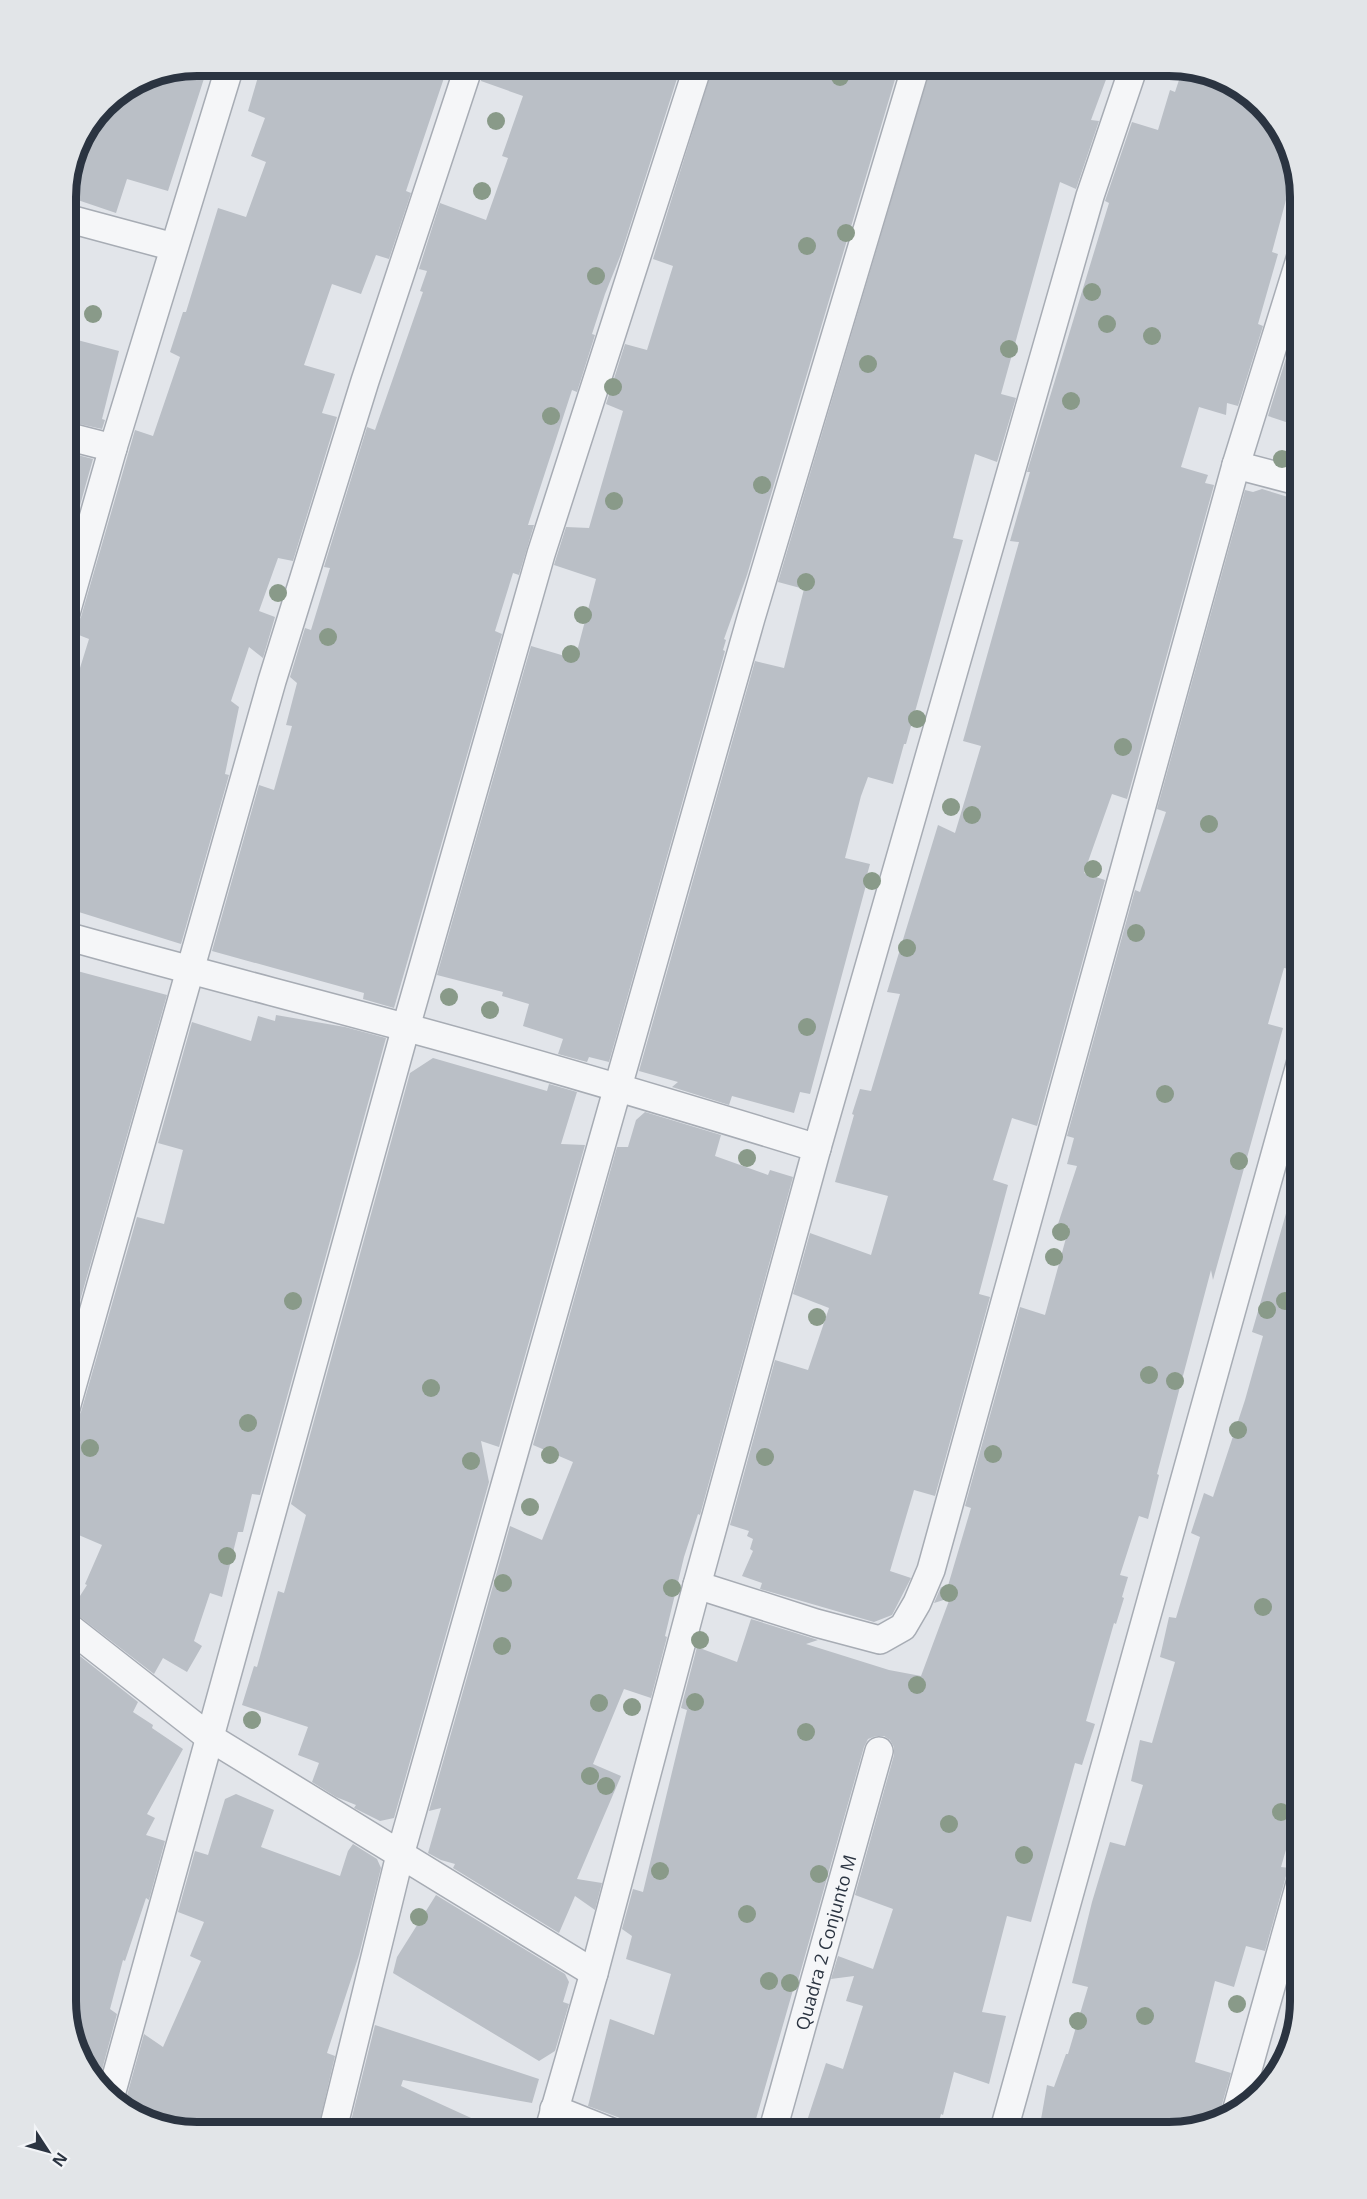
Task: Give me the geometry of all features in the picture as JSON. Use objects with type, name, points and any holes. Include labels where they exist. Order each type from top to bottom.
[{"type":"street","points":[[77,575],[113,448],[227,77]]},
{"type":"street","points":[[76,1372],[272,681],[365,381],[465,77]]},
{"type":"street","points":[[113,2087],[406,1027],[541,554],[694,77]]},
{"type":"street","points":[[335,2122],[400,1855],[754,606],[913,77]]},
{"type":"street","points":[[551,2121],[594,1973],[697,1586],[818,1148],[1090,196],[1130,77]]},
{"type":"street","points":[[77,221],[174,248]]},
{"type":"street","points":[[697,1586],[816,1623],[880,1640],[903,1627],[916,1603],[931,1570],[1236,465],[1291,288]]},
{"type":"street","points":[[77,439],[113,448]]},
{"type":"street","points":[[1236,465],[1291,479]]},
{"type":"street","points":[[77,939],[191,972],[406,1027],[619,1087],[818,1148]]},
{"type":"street","points":[[1006,2122],[1291,1097]]},
{"type":"street","points":[[76,1633],[209,1737],[594,1973]]},
{"type":"street","name":"Quadra 2 Conjunto M","points":[[775,2122],[879,1751]]},
{"type":"street","points":[[1239,2100],[1291,1916]]},
{"type":"building","points":[[204,77],[168,191],[127,179],[116,213],[77,200],[81,166],[97,130],[118,107],[144,89],[174,79]]},
{"type":"building","points":[[258,77],[444,77],[406,191],[411,193],[389,259],[376,255],[361,294],[332,284],[304,365],[335,374],[322,413],[337,417],[293,561],[278,558],[259,611],[275,617],[263,658],[249,647],[231,701],[239,707],[225,774],[229,775],[181,944],[77,911],[77,678],[89,639],[77,634],[77,624],[81,617],[135,430],[153,436],[180,357],[170,352],[183,312],[186,312],[218,208],[246,217],[266,162],[251,156],[265,118],[248,111]]},
{"type":"building","points":[[482,77],[677,77],[621,254],[592,334],[595,335],[577,392],[572,390],[528,525],[534,525],[519,575],[513,573],[495,631],[502,634],[394,1008],[363,999],[364,993],[212,951],[259,785],[274,790],[292,726],[286,725],[297,683],[290,677],[305,628],[311,630],[330,568],[324,567],[367,427],[375,430],[423,292],[420,291],[427,271],[419,269],[440,203],[486,220],[508,158],[502,156],[523,96],[481,81]]},
{"type":"building","points":[[710,77],[896,77],[747,575],[724,639],[726,640],[723,650],[725,651],[609,1062],[589,1057],[587,1062],[558,1054],[563,1039],[523,1026],[529,1004],[502,996],[503,992],[437,975],[531,646],[575,659],[596,579],[554,565],[566,527],[589,528],[623,411],[606,404],[625,344],[647,350],[673,266],[653,259]]},
{"type":"building","points":[[928,77],[1107,77],[1091,120],[1099,121],[1076,189],[1060,182],[1001,394],[1016,398],[997,462],[975,454],[953,538],[963,540],[893,784],[868,777],[861,796],[845,858],[870,864],[867,875],[869,874],[810,1094],[800,1092],[794,1113],[732,1096],[729,1105],[672,1087],[678,1082],[639,1071],[755,661],[784,668],[804,589],[778,582]]},
{"type":"building","points":[[1180,77],[1193,79],[1223,89],[1249,107],[1270,130],[1278,144],[1288,174],[1290,193],[1289,197],[1287,196],[1272,252],[1278,254],[1258,324],[1263,326],[1238,406],[1227,403],[1226,415],[1199,407],[1181,467],[1208,475],[1205,483],[1214,485],[1127,799],[1112,794],[1084,873],[1105,880],[1037,1126],[1012,1118],[993,1180],[1008,1185],[979,1294],[990,1297],[935,1496],[914,1490],[890,1571],[911,1578],[892,1615],[874,1622],[760,1589],[762,1583],[742,1576],[753,1551],[750,1549],[753,1539],[747,1536],[749,1531],[730,1525],[775,1360],[808,1370],[829,1308],[793,1294],[810,1233],[871,1255],[888,1196],[835,1182],[854,1115],[852,1114],[860,1089],[871,1091],[900,994],[887,992],[938,825],[955,833],[981,746],[963,741],[1019,542],[1010,541],[1030,472],[1027,472],[1109,203],[1105,201],[1132,122],[1158,130],[1170,90],[1175,92]]},
{"type":"building","points":[[77,340],[119,351],[102,419],[105,420],[102,429],[77,423]]},
{"type":"building","points":[[1291,342],[1291,424],[1268,416]]},
{"type":"building","points":[[77,455],[93,459],[77,517]]},
{"type":"building","points":[[1262,489],[1291,498],[1291,969],[1284,968],[1268,1024],[1283,1028],[1213,1280],[1211,1270],[1157,1474],[1159,1475],[1148,1519],[1139,1516],[1120,1575],[1128,1577],[1122,1597],[1124,1598],[1116,1624],[1114,1623],[1086,1721],[1095,1724],[1082,1765],[1075,1763],[1031,1922],[1007,1916],[982,2012],[1006,2016],[989,2084],[954,2072],[943,2115],[941,2114],[939,2122],[807,2122],[826,2063],[843,2069],[863,2006],[846,2001],[854,1976],[831,1979],[838,1956],[873,1969],[893,1909],[855,1895],[894,1755],[894,1747],[890,1740],[884,1736],[876,1736],[868,1739],[864,1747],[755,2122],[624,2122],[620,2118],[588,2106],[610,2019],[654,2035],[671,1974],[626,1959],[632,1936],[622,1929],[633,1889],[643,1892],[687,1710],[681,1708],[697,1647],[737,1662],[751,1619],[818,1640],[806,1644],[889,1670],[921,1676],[950,1598],[934,1603],[941,1587],[947,1589],[971,1508],[965,1506],[1020,1307],[1045,1315],[1069,1227],[1058,1224],[1077,1166],[1067,1164],[1074,1138],[1067,1136],[1135,890],[1140,892],[1166,812],[1157,809],[1245,490],[1253,492]]},
{"type":"building","points":[[77,971],[167,995],[76,1314]]},
{"type":"building","points":[[276,1015],[345,1027],[386,1038],[260,1495],[252,1494],[243,1532],[238,1532],[222,1597],[210,1593],[194,1641],[202,1646],[187,1672],[163,1658],[154,1674],[76,1614],[76,1602],[87,1585],[85,1584],[102,1545],[76,1534],[76,1419],[81,1412],[137,1217],[164,1224],[183,1150],[158,1143],[192,1022],[251,1041],[258,1016],[275,1021]]},
{"type":"building","points":[[433,1058],[547,1091],[549,1084],[577,1092],[561,1144],[585,1145],[499,1447],[481,1441],[489,1482],[394,1818],[380,1821],[354,1808],[356,1805],[336,1797],[312,1782],[319,1763],[298,1755],[308,1727],[242,1705],[254,1666],[257,1667],[278,1591],[284,1593],[306,1515],[291,1504],[410,1073]]},
{"type":"building","points":[[645,1112],[721,1135],[715,1156],[768,1175],[770,1170],[793,1177],[700,1515],[698,1514],[684,1557],[651,1698],[624,1689],[593,1764],[621,1776],[577,1879],[602,1883],[595,1910],[575,1896],[559,1933],[453,1868],[455,1864],[428,1853],[441,1808],[429,1811],[510,1526],[542,1540],[573,1462],[533,1445],[617,1147],[628,1147],[636,1120]]},
{"type":"building","points":[[1291,1196],[1291,1832],[1281,1867],[1290,1868],[1265,1951],[1246,1946],[1234,1987],[1215,1981],[1195,2062],[1231,2073],[1221,2111],[1185,2121],[1041,2122],[1047,2085],[1054,2087],[1066,2054],[1068,2054],[1088,1987],[1072,1983],[1110,1842],[1125,1846],[1143,1785],[1131,1781],[1140,1740],[1152,1743],[1175,1662],[1160,1657],[1169,1617],[1176,1618],[1200,1537],[1191,1533],[1204,1493],[1213,1497],[1245,1400],[1263,1336],[1252,1332]]},
{"type":"building","points":[[76,1653],[138,1702],[133,1712],[183,1749],[147,1814],[155,1818],[146,1835],[165,1841],[149,1900],[146,1898],[125,1961],[123,1960],[110,2009],[117,2014],[101,2074],[83,2040],[76,2001]]},
{"type":"building","points":[[236,1794],[274,1810],[261,1847],[340,1876],[348,1851],[353,1844],[377,1859],[381,1868],[359,1955],[327,2053],[335,2056],[320,2122],[190,2122],[159,2116],[126,2099],[144,2034],[163,2047],[201,1961],[190,1956],[204,1922],[178,1912],[195,1851],[208,1855],[225,1799]]},
{"type":"building","points":[[436,1895],[565,1974],[569,1982],[563,2002],[569,2004],[555,2051],[539,2061],[393,1973],[397,1957]]},
{"type":"building","points":[[375,2025],[539,2079],[532,2103],[403,2080],[401,2086],[480,2122],[351,2122]]}]
